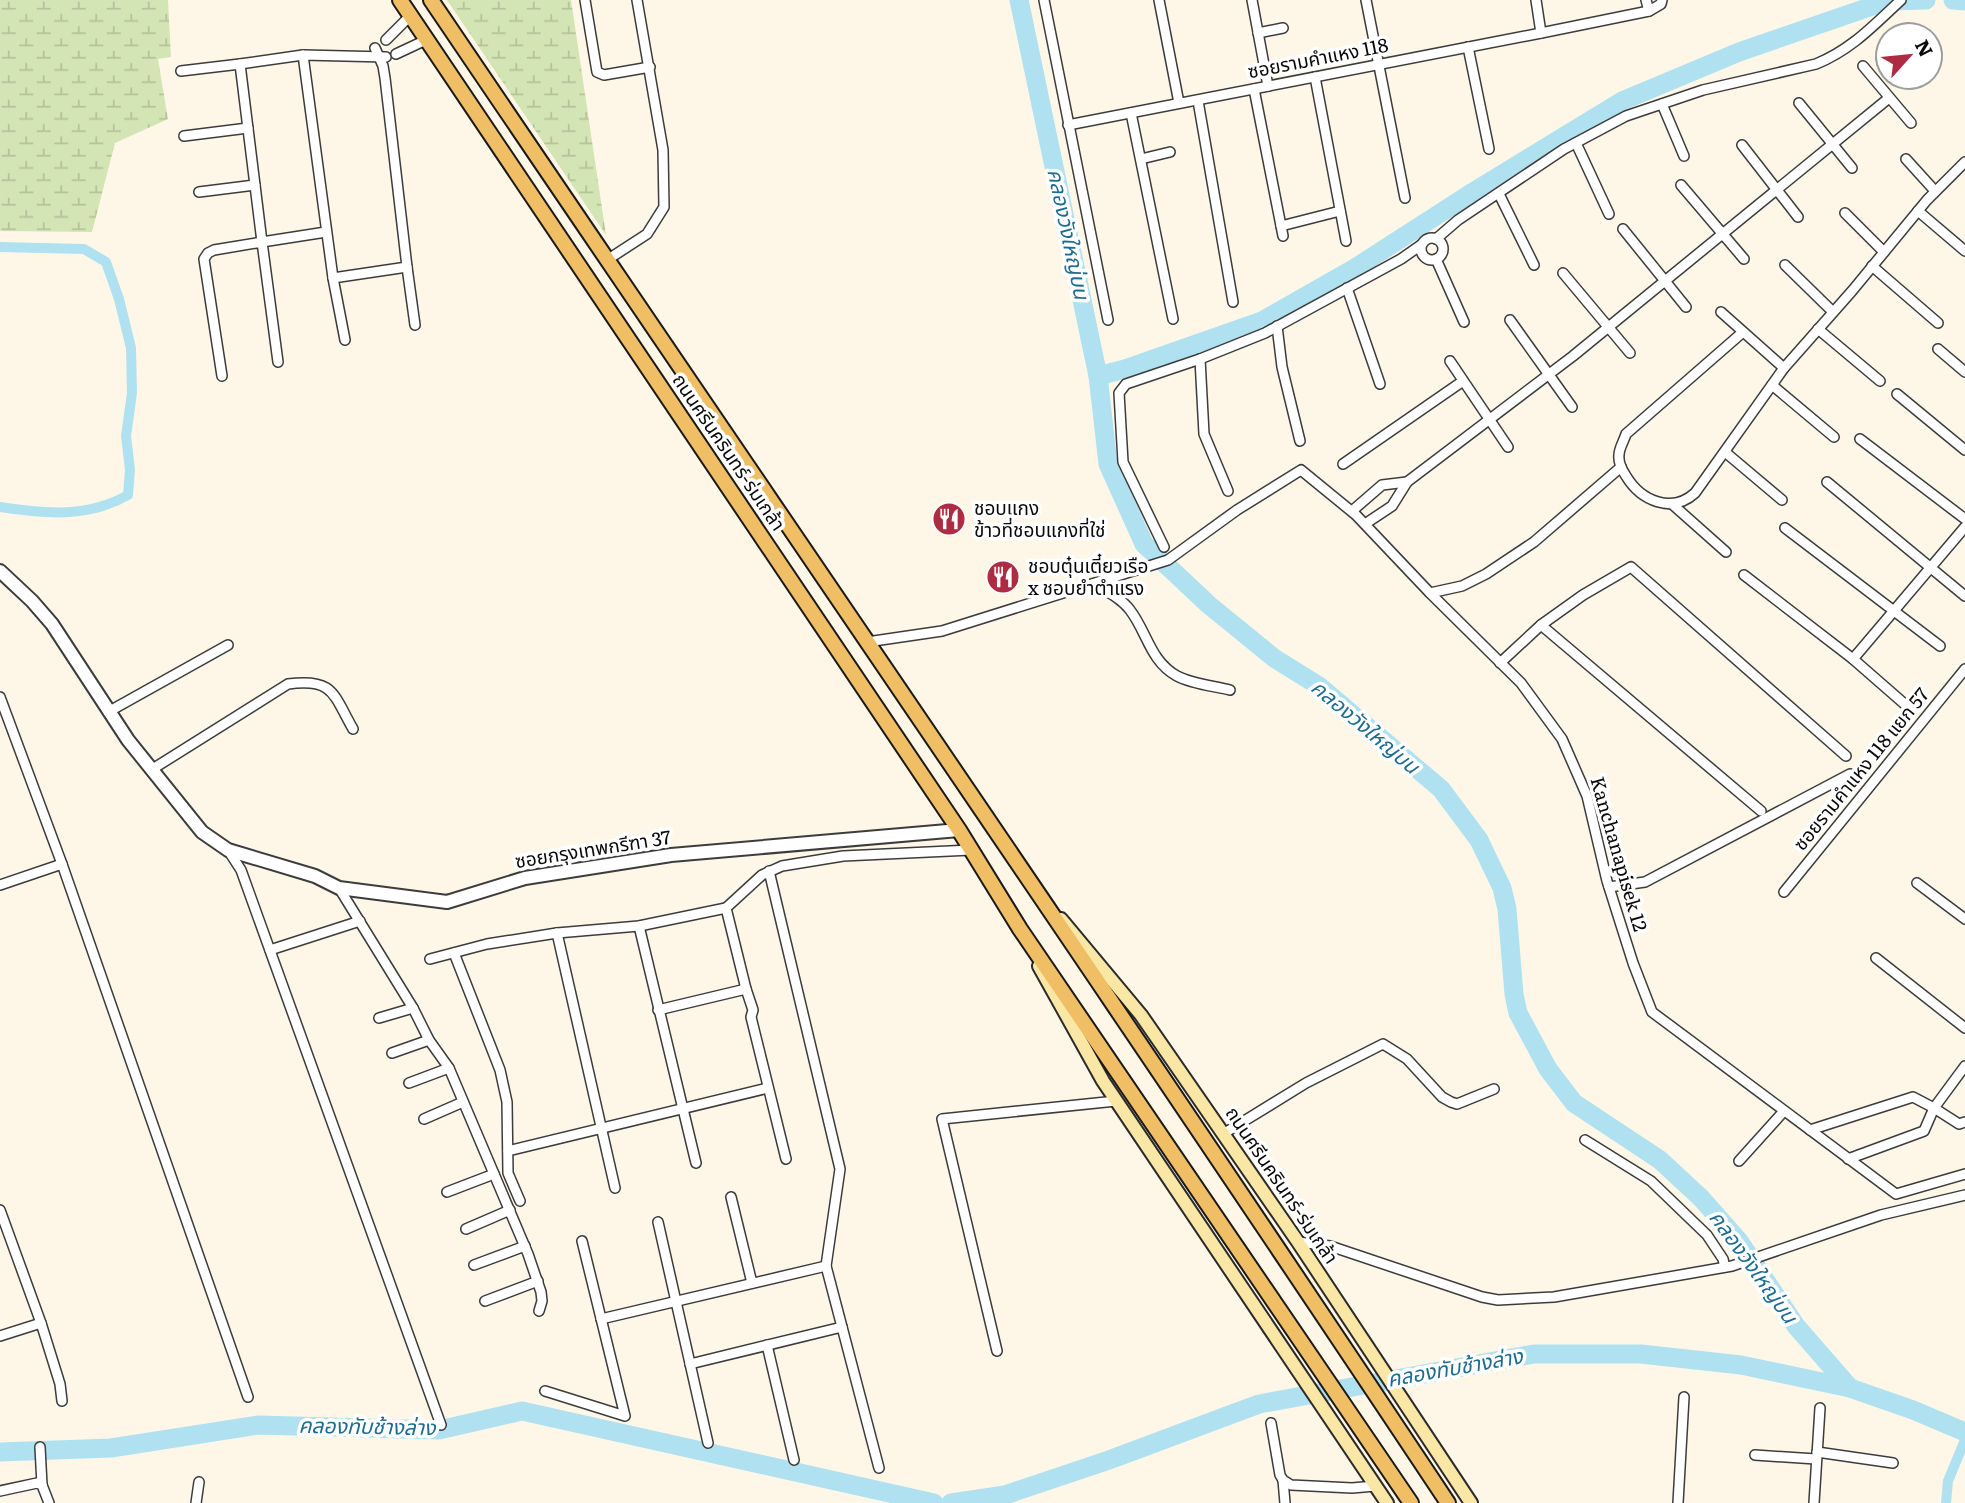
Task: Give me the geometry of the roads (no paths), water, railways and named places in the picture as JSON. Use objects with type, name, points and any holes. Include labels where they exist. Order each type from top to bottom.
[{"type":"main road","name":"ถนนศรีนครินทร์-ร่มเกล้า","points":[[400,0],[412,14],[959,830],[1020,929],[1411,1503]]},
{"type":"main road","name":"ถนนศรีนครินทร์-ร่มเกล้า","points":[[431,0],[1045,901],[1448,1503]]},
{"type":"main road","name":"ถนนศรีนครินทร์-ร่มเกล้า","points":[[1045,901],[1083,942],[1141,1015],[1298,1242],[1471,1503]]},
{"type":"main road","name":"ถนนศรีนครินทร์-ร่มเกล้า","points":[[1020,929],[1060,1007],[1116,1101],[1387,1503]]},
{"type":"street","points":[[585,0],[597,72],[604,75],[650,67]]},
{"type":"street","points":[[607,260],[647,234],[664,207],[663,150],[637,0]]},
{"type":"street","points":[[1044,0],[1108,320]]},
{"type":"street","points":[[1159,0],[1180,103]]},
{"type":"street","points":[[1252,0],[1268,86]]},
{"type":"street","points":[[1366,0],[1405,198]]},
{"type":"street","points":[[1536,0],[1541,33]]},
{"type":"street","points":[[1646,0],[1649,11],[1661,4],[1662,0]]},
{"type":"street","points":[[1436,239],[1458,220],[1576,143],[1626,116],[1703,90],[1816,64],[1855,43],[1901,0]]},
{"type":"street","name":"ซอยรามคำแหง 118","points":[[1068,125],[1649,11]]},
{"type":"street","points":[[412,14],[384,50],[385,78],[415,325]]},
{"type":"street","points":[[1258,33],[1283,27]]},
{"type":"street","points":[[181,71],[303,55],[366,57],[428,39]]},
{"type":"street","points":[[1468,47],[1489,149]]},
{"type":"street","points":[[303,55],[326,232],[345,340]]},
{"type":"street","points":[[240,64],[278,362]]},
{"type":"street","points":[[1863,66],[1911,123]]},
{"type":"street","points":[[1315,77],[1346,241]]},
{"type":"street","points":[[1254,89],[1283,236]]},
{"type":"street","points":[[1365,524],[1392,506],[1407,482],[1549,375],[1889,98]]},
{"type":"street","points":[[1198,101],[1233,302]]},
{"type":"street","points":[[1799,103],[1852,169]]},
{"type":"street","points":[[1662,104],[1684,156]]},
{"type":"street","points":[[1131,113],[1173,319]]},
{"type":"street","points":[[184,136],[248,128]]},
{"type":"street","points":[[1576,143],[1609,214]]},
{"type":"street","points":[[1742,145],[1798,217]]},
{"type":"street","points":[[1141,159],[1170,152]]},
{"type":"street","points":[[1906,159],[1935,191]]},
{"type":"street","points":[[1744,332],[1626,435],[1619,456],[1621,467],[1630,484],[1644,497],[1672,504],[1686,501],[1695,494],[1784,368],[1935,191],[1965,163]]},
{"type":"street","points":[[199,192],[255,185]]},
{"type":"street","points":[[1681,185],[1744,259]]},
{"type":"street","points":[[1499,194],[1534,265]]},
{"type":"street","points":[[1280,226],[1340,211]]},
{"type":"street","points":[[1918,211],[1965,251]]},
{"type":"street","points":[[1845,213],[1884,252]]},
{"type":"street","points":[[1623,229],[1686,307]]},
{"type":"street","points":[[222,376],[204,259],[208,253],[326,232]]},
{"type":"street","points":[[1164,547],[1124,462],[1119,393],[1130,382],[1200,359],[1278,326],[1401,259],[1430,238],[1436,239],[1442,245],[1442,253],[1437,259],[1428,260],[1422,254],[1421,245]]},
{"type":"street","points":[[1437,259],[1464,322]]},
{"type":"street","points":[[1785,265],[1833,312]]},
{"type":"street","points":[[1872,266],[1938,323]]},
{"type":"street","points":[[333,278],[407,267]]},
{"type":"street","points":[[1563,273],[1630,353]]},
{"type":"street","points":[[1347,288],[1380,384]]},
{"type":"street","points":[[1721,312],[1784,368]]},
{"type":"street","points":[[1510,320],[1573,407]]},
{"type":"street","points":[[1278,326],[1282,367],[1300,441]]},
{"type":"street","points":[[1818,329],[1880,381]]},
{"type":"street","points":[[1938,349],[1965,372]]},
{"type":"street","points":[[1200,359],[1205,434],[1228,491]]},
{"type":"street","points":[[1450,361],[1508,447]]},
{"type":"street","points":[[1343,464],[1463,381]]},
{"type":"street","points":[[1772,385],[1834,437]]},
{"type":"street","points":[[1897,394],[1965,450]]},
{"type":"street","points":[[1860,439],[1965,519]]},
{"type":"street","points":[[1724,452],[1782,500]]},
{"type":"street","points":[[1430,593],[1462,586],[1525,548],[1621,467]]},
{"type":"street","name":"Kanchanapisek 12","points":[[1094,584],[1168,560],[1237,510],[1301,470],[1352,511],[1521,684],[1562,739],[1587,796],[1609,887],[1652,1012],[1896,1194],[1965,1174]]},
{"type":"street","points":[[1352,511],[1382,485],[1407,482]]},
{"type":"street","points":[[1827,482],[1965,596]]},
{"type":"street","points":[[1672,504],[1726,552]]},
{"type":"street","points":[[1853,659],[1965,527]]},
{"type":"street","points":[[1785,528],[1940,646]]},
{"type":"street","points":[[1500,663],[1541,625],[1583,595],[1631,567],[1846,756]]},
{"type":"street","name":"ซอยกรุงเทพกรีฑา 37","points":[[0,571],[52,624],[108,712],[202,832],[228,850],[315,876],[339,888],[447,902],[525,878],[671,855],[959,830]]},
{"type":"street","points":[[1744,575],[1853,659],[1908,707]]},
{"type":"street","points":[[867,642],[942,631],[1094,584],[1116,597],[1129,609],[1157,661],[1168,670],[1179,678],[1230,690]]},
{"type":"street","points":[[1541,625],[1761,811]]},
{"type":"street","points":[[108,712],[228,645]]},
{"type":"street","name":"ซอยรามคำแหง 118 แยก 57","points":[[1784,892],[1965,669]]},
{"type":"street","points":[[151,770],[288,684],[323,684],[332,693],[353,730]]},
{"type":"street","points":[[0,697],[62,864],[248,1397]]},
{"type":"street","points":[[1609,887],[1645,882],[1850,774]]},
{"type":"street","points":[[228,850],[241,870],[441,1425]]},
{"type":"street","points":[[430,959],[487,944],[557,933],[639,926],[726,908],[769,871],[782,866],[842,856],[971,850]]},
{"type":"street","points":[[0,885],[62,864]]},
{"type":"street","points":[[769,871],[840,1169],[826,1266],[879,1468]]},
{"type":"street","points":[[1917,883],[1965,919]]},
{"type":"street","points":[[339,888],[413,1008],[429,1040],[449,1068],[538,1281],[542,1301],[538,1311]]},
{"type":"street","points":[[726,908],[753,1010],[751,1017],[786,1159]]},
{"type":"street","points":[[270,950],[360,921]]},
{"type":"street","points":[[639,926],[696,1163]]},
{"type":"street","points":[[557,933],[615,1188]]},
{"type":"street","points":[[454,953],[500,1070],[507,1102],[508,1174],[520,1201]]},
{"type":"street","points":[[1877,958],[1965,1028]]},
{"type":"street","points":[[658,1010],[746,989]]},
{"type":"street","points":[[379,1018],[413,1008]]},
{"type":"street","points":[[392,1053],[429,1040]]},
{"type":"street","points":[[1223,1134],[1306,1083],[1383,1044],[1407,1059],[1442,1097],[1451,1102],[1457,1104],[1494,1089]]},
{"type":"street","points":[[1848,1159],[1924,1131],[1934,1108],[1965,1066]]},
{"type":"street","points":[[409,1083],[449,1068]]},
{"type":"street","points":[[508,1150],[768,1088]]},
{"type":"street","points":[[1810,1130],[1913,1097],[1959,1124],[1965,1122]]},
{"type":"street","points":[[997,1351],[942,1119],[1116,1101]]},
{"type":"street","points":[[424,1119],[463,1102]]},
{"type":"street","points":[[1739,1161],[1784,1111]]},
{"type":"street","points":[[1585,1140],[1651,1181],[1707,1235],[1728,1267]]},
{"type":"street","points":[[447,1192],[494,1174]]},
{"type":"street","points":[[1298,1242],[1330,1247],[1482,1297],[1498,1300],[1554,1297],[1728,1267],[1881,1215],[1965,1195]]},
{"type":"street","points":[[732,1197],[752,1283]]},
{"type":"street","points":[[0,1210],[41,1323],[60,1384],[62,1401]]},
{"type":"street","points":[[466,1230],[510,1210]]},
{"type":"street","points":[[658,1222],[708,1443]]},
{"type":"street","points":[[545,1391],[625,1416],[582,1241]]},
{"type":"street","points":[[474,1265],[525,1246]]},
{"type":"street","points":[[601,1319],[826,1266]]},
{"type":"street","points":[[485,1301],[538,1281]]},
{"type":"street","points":[[0,1336],[41,1323]]},
{"type":"street","points":[[690,1364],[842,1327]]},
{"type":"street","points":[[767,1345],[794,1460]]},
{"type":"street","points":[[1678,1503],[1685,1397]]},
{"type":"street","points":[[1814,1503],[1820,1408]]},
{"type":"street","points":[[1271,1423],[1285,1503]]},
{"type":"street","points":[[40,1447],[42,1485],[49,1503]]},
{"type":"street","points":[[1755,1455],[1817,1456],[1893,1463]]},
{"type":"street","points":[[1283,1480],[1292,1485],[1352,1488],[1376,1486]]},
{"type":"street","points":[[196,1503],[199,1482]]},
{"type":"street","points":[[0,1491],[37,1483],[42,1485]]},
{"type":"waterway","name":"คลองวังใหญ่บน","points":[[1019,0],[1098,376],[1108,464],[1144,544],[1209,605],[1274,658],[1319,686],[1441,789],[1479,840],[1502,888],[1507,909],[1518,1013],[1548,1069],[1574,1103],[1660,1160],[1701,1198],[1739,1241],[1796,1326],[1850,1388]]},
{"type":"waterway","points":[[1098,376],[1262,321],[1355,268],[1622,101],[1739,52],[1887,1],[1926,0]]},
{"type":"waterway","points":[[1953,0],[1965,1]]},
{"type":"waterway","points":[[0,247],[84,249],[106,262],[119,299],[131,348],[132,393],[126,436],[130,470],[128,495],[82,511],[49,512],[0,507]]},
{"type":"waterway","name":"คลองทับช้างล่าง","points":[[951,1503],[1005,1495],[1109,1460],[1259,1404],[1534,1354],[1641,1354],[1741,1365],[1850,1388],[1965,1432]]},
{"type":"waterway","name":"คลองทับช้างล่าง","points":[[0,1452],[111,1448],[258,1425],[439,1430],[522,1411],[934,1503]]},
{"type":"waterway","points":[[1946,1503],[1948,1481],[1965,1440]]},
{"type":"place","name":"ชอบแกง ข้าวที่ชอบแกงที่ใช่","points":[[949,519]]},
{"type":"place","name":"ชอบตุ๋นเตี๋ยวเรือ x ชอบยำตำแรง","points":[[1003,577]]}]
